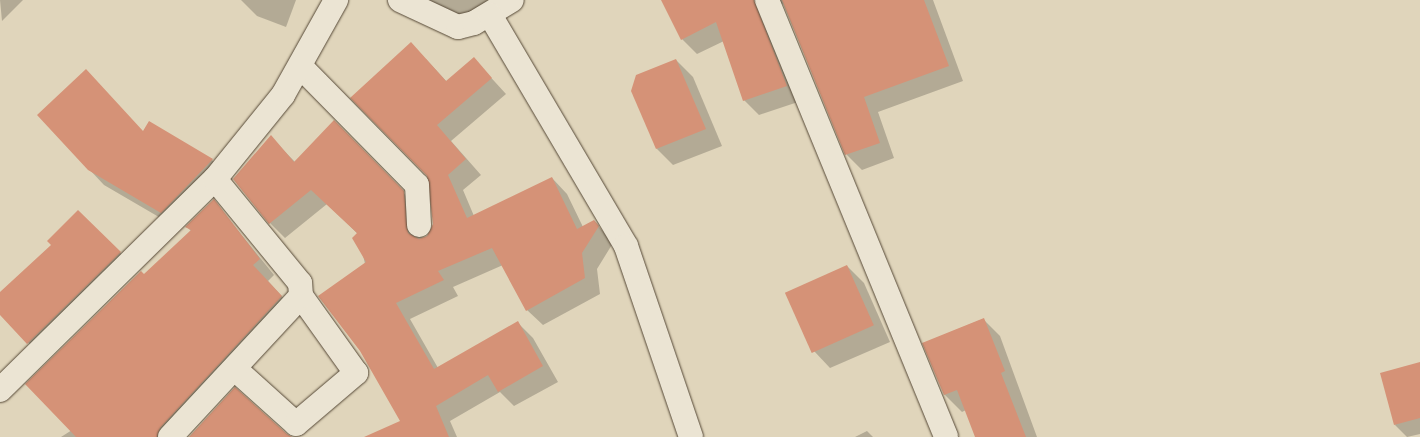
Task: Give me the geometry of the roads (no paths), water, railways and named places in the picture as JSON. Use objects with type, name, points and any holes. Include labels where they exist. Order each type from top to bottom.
[{"type":"street","points":[[0,390],[215,179],[300,68],[336,0]]},
{"type":"street","points":[[400,0],[448,25],[466,26],[490,16],[512,0]]},
{"type":"street","points":[[766,0],[946,437]]},
{"type":"street","points":[[490,16],[626,246],[691,437]]},
{"type":"street","points":[[300,68],[417,185],[418,225]]},
{"type":"street","points":[[215,179],[300,283],[301,296],[356,373],[296,424],[235,369]]},
{"type":"street","points":[[170,437],[301,296]]}]
